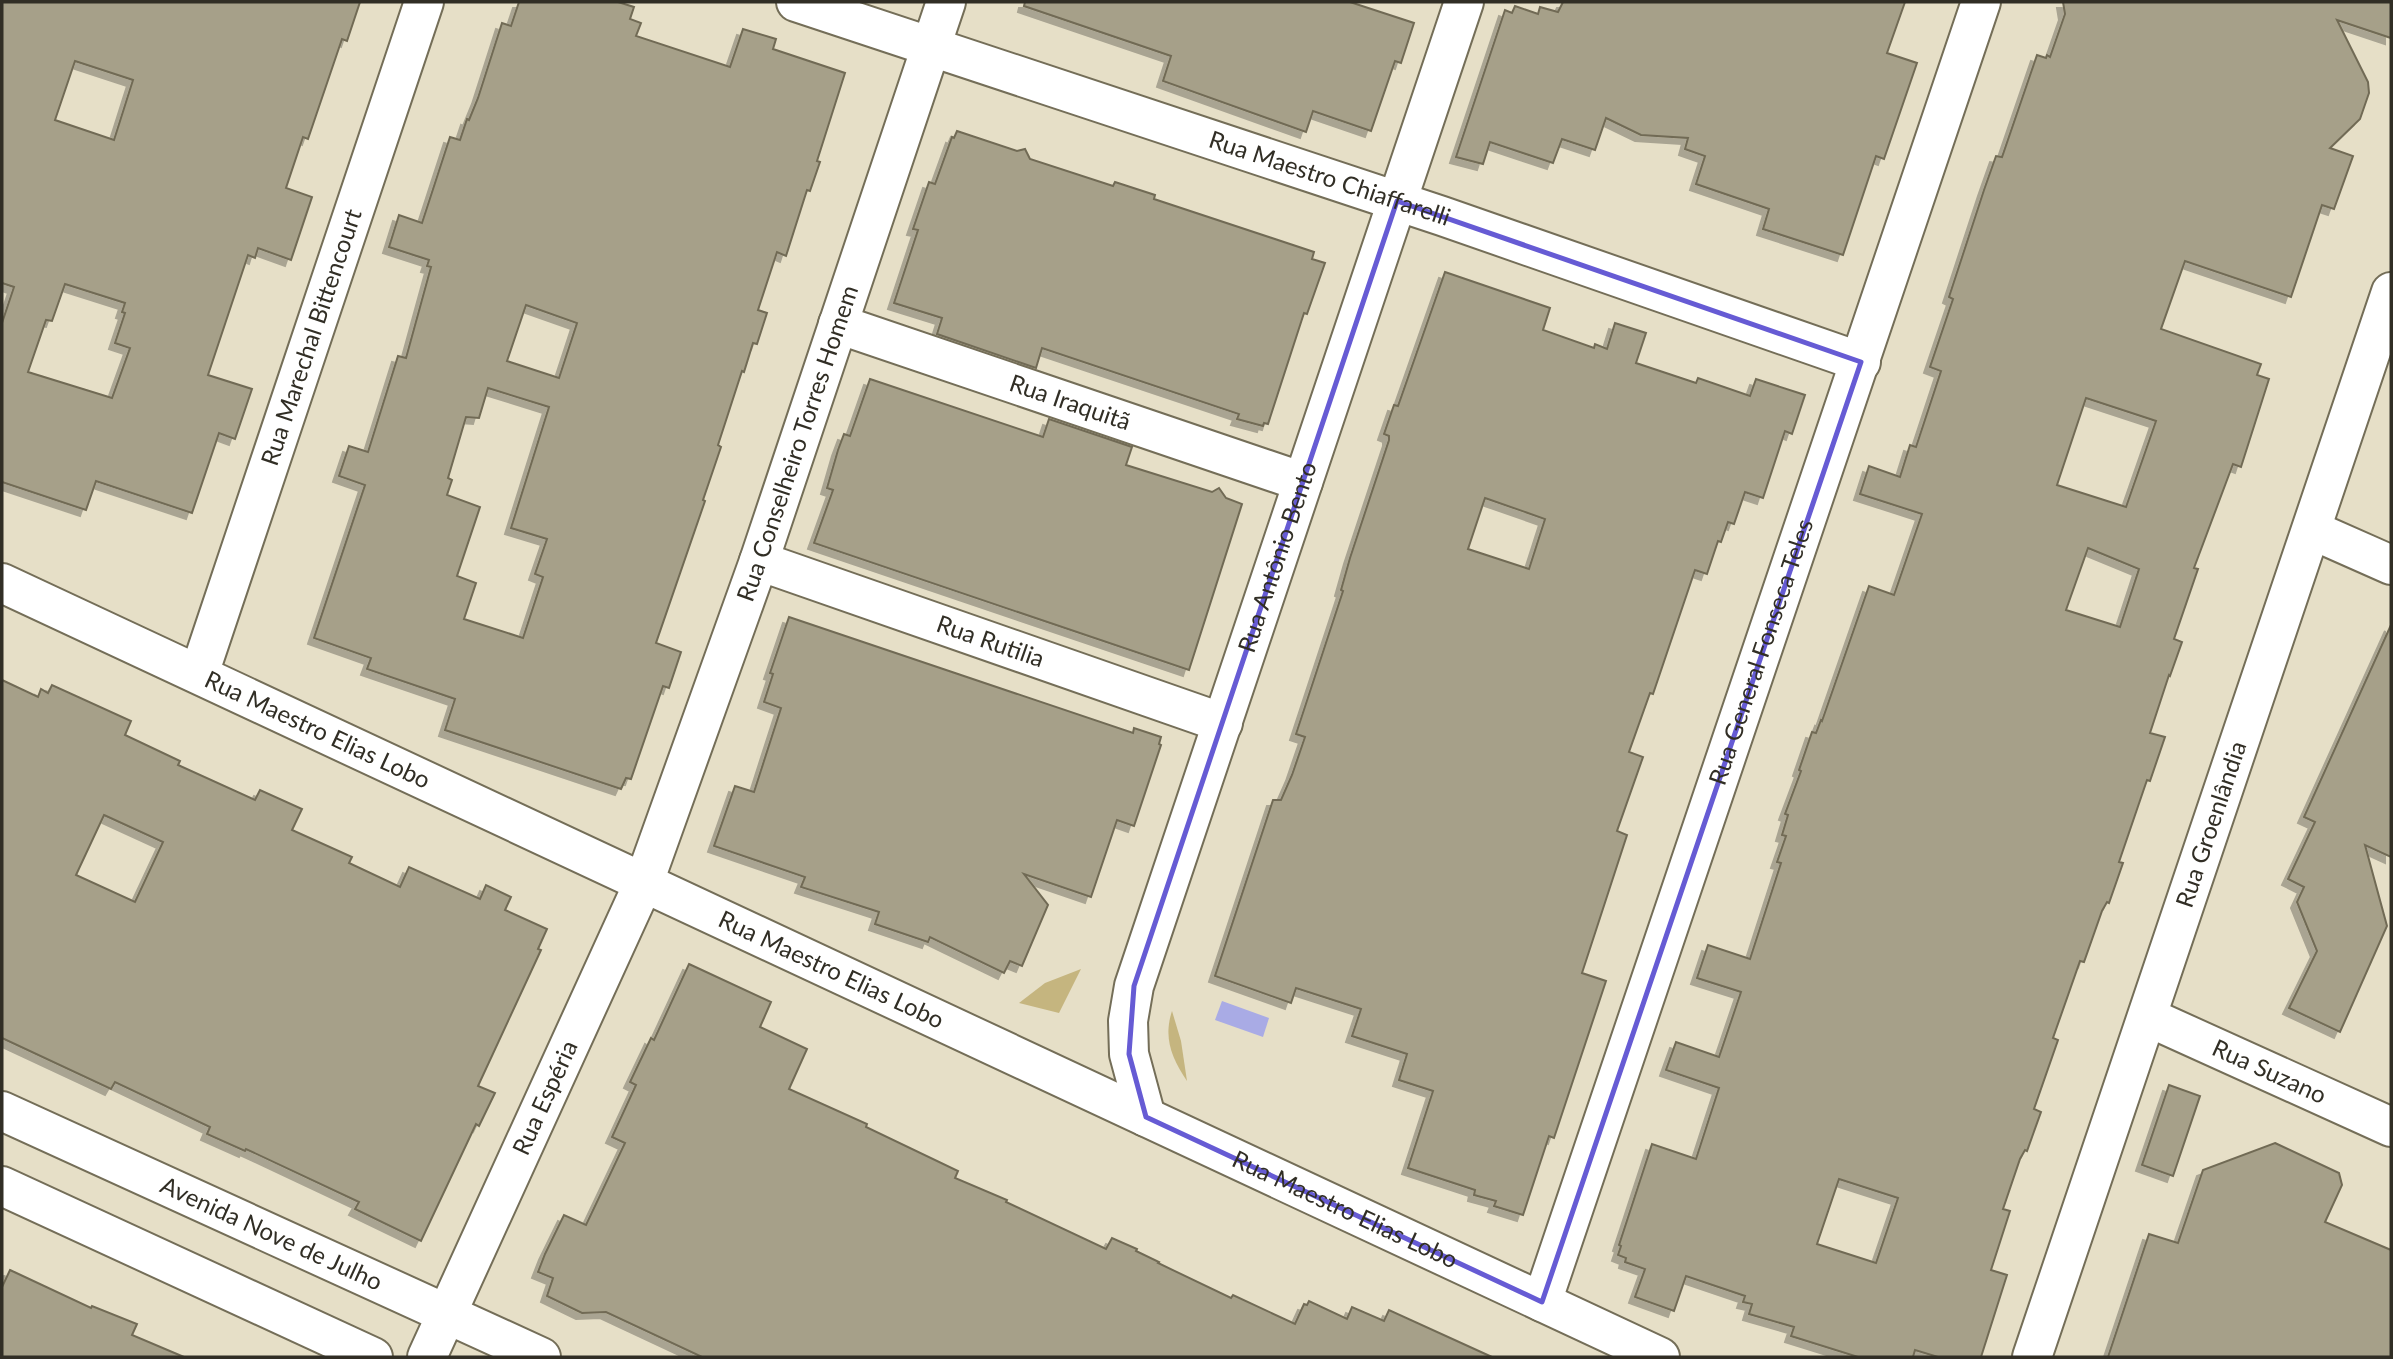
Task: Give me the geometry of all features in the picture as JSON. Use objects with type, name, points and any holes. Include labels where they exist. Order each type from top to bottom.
[{"type":"street","name":"Rua Marechal Bittencourt","points":[[199,674],[424,2]]},
{"type":"street","name":"Rua Maestro Chiaffarelli","points":[[796,2],[1397,201],[1861,362]]},
{"type":"street","name":"Rua Conselheiro Torres Homem","points":[[644,882],[759,561],[946,2]]},
{"type":"street","name":"Rua Antônio Bento","points":[[1146,1117],[1129,1054],[1128,1021],[1134,986],[1464,2]]},
{"type":"street","name":"Rua General Fonseca Teles","points":[[1542,1302],[1981,2]]},
{"type":"street","name":"Rua Groenlândia","points":[[2032,1357],[2391,292]]},
{"type":"street","name":"Rua Iraquitã","points":[[838,324],[1303,482]]},
{"type":"street","points":[[2312,530],[2391,565]]},
{"type":"street","name":"Rua Rutilia","points":[[759,561],[1223,723]]},
{"type":"street","name":"Rua Maestro Elias Lobo","points":[[2,583],[1660,1357]]},
{"type":"street","name":"Rua Espéria","points":[[427,1357],[644,882]]},
{"type":"street","name":"Rua Suzano","points":[[2148,1017],[2391,1127]]},
{"type":"street","name":"Avenida Nove de Julho","points":[[2,1111],[541,1357]]},
{"type":"street","points":[[2,1186],[373,1357]]},
{"type":"highlighted area","points":[[1397,201],[1861,362],[1542,1302],[1146,1117],[1129,1054],[1134,986]]},
{"type":"shaded area","points":[[1081,969],[1059,1013],[1019,1003],[1045,983]]},
{"type":"shaded area","points":[[1172,1011],[1181,1041],[1187,1081],[1170,1048],[1168,1030]]},
{"type":"water","points":[[1222,1001],[1269,1018],[1263,1037],[1215,1020]]},
{"type":"building","points":[[2,2],[360,2],[347,41],[342,39],[308,139],[303,137],[286,188],[312,197],[291,260],[258,248],[255,258],[248,255],[208,375],[252,389],[235,439],[219,433],[192,513],[96,481],[86,510],[2,482],[2,323],[14,287],[2,283]],"holes":[[[75,61],[133,80],[114,140],[55,120]],[[65,284],[125,303],[122,312],[125,313],[115,343],[130,348],[112,398],[28,372],[46,320],[52,321]]]},
{"type":"building","points":[[519,2],[618,2],[634,7],[630,19],[641,23],[636,36],[730,67],[743,29],[776,39],[773,49],[845,73],[817,161],[820,162],[810,191],[807,190],[786,256],[777,252],[758,310],[767,313],[757,344],[753,343],[744,372],[742,371],[718,445],[721,447],[703,500],[705,501],[656,643],[681,652],[669,688],[663,686],[631,779],[626,778],[621,789],[445,730],[455,699],[367,669],[371,658],[314,638],[365,485],[339,476],[349,446],[368,452],[398,356],[406,358],[431,267],[427,266],[429,260],[389,247],[399,215],[422,223],[450,137],[460,140],[478,98],[502,23],[511,26]],"holes":[[[526,305],[577,323],[559,378],[507,361]],[[488,388],[549,407],[511,528],[547,539],[535,574],[543,577],[523,638],[464,619],[476,583],[457,576],[480,507],[447,495],[452,480],[448,478],[466,417],[479,418]]]},
{"type":"building","points":[[1025,2],[1350,2],[1414,23],[1401,63],[1395,61],[1371,131],[1313,111],[1306,132],[1163,81],[1171,56],[1024,6]]},
{"type":"building","points":[[1563,2],[1905,2],[1887,53],[1917,63],[1884,159],[1876,156],[1843,255],[1763,229],[1769,209],[1696,184],[1705,156],[1685,149],[1688,138],[1641,135],[1606,118],[1595,150],[1562,139],[1553,163],[1490,142],[1483,164],[1456,157],[1505,10],[1512,13],[1515,6],[1538,14],[1540,7],[1558,12]]},
{"type":"building","points":[[2063,2],[2391,2],[2391,38],[2337,20],[2368,82],[2369,93],[2360,119],[2330,148],[2353,156],[2334,209],[2322,205],[2291,297],[2185,261],[2161,329],[2261,364],[2257,375],[2269,379],[2241,467],[2233,464],[2194,568],[2198,569],[2174,639],[2182,642],[2150,733],[2165,737],[2119,862],[2123,863],[2109,903],[2107,902],[2102,911],[2084,962],[2080,961],[2053,1038],[2058,1040],[2034,1109],[2041,1112],[2027,1151],[2025,1150],[2020,1159],[2003,1209],[2010,1211],[1991,1270],[2007,1275],[1981,1357],[1938,1357],[1915,1350],[1913,1357],[1858,1357],[1791,1336],[1794,1327],[1749,1314],[1752,1304],[1743,1302],[1745,1296],[1686,1276],[1674,1311],[1635,1297],[1645,1269],[1625,1262],[1626,1258],[1618,1255],[1619,1245],[1652,1144],[1696,1159],[1719,1088],[1666,1070],[1676,1042],[1719,1057],[1741,992],[1697,978],[1708,945],[1750,959],[1781,863],[1777,862],[1786,836],[1782,835],[1788,815],[1785,814],[1801,771],[1799,770],[1812,732],[1816,733],[1822,721],[1869,586],[1894,595],[1922,514],[1860,494],[1869,466],[1900,477],[1910,445],[1916,447],[1941,371],[1930,367],[1953,299],[1949,297],[1984,190],[1996,156],[2002,157],[2037,55],[2050,57],[2065,14]],"holes":[[[2086,398],[2156,421],[2126,507],[2057,485]],[[2088,548],[2139,569],[2120,627],[2066,610]],[[1839,1179],[1898,1198],[1876,1263],[1817,1244]]]},
{"type":"building","points":[[957,131],[1017,151],[1025,149],[1030,159],[1113,186],[1115,182],[1155,195],[1154,199],[1314,252],[1312,259],[1325,263],[1307,314],[1304,313],[1268,424],[1264,423],[1263,426],[1237,419],[1239,414],[1042,348],[1036,368],[937,334],[942,318],[894,303],[918,230],[913,229],[929,182],[935,184],[952,137],[954,138]]},
{"type":"building","points":[[1445,272],[1550,308],[1543,330],[1594,348],[1595,344],[1607,349],[1615,323],[1646,333],[1636,363],[1696,383],[1698,378],[1750,396],[1756,379],[1805,395],[1792,434],[1785,431],[1763,498],[1745,492],[1734,524],[1728,522],[1721,542],[1718,541],[1707,574],[1695,570],[1653,694],[1650,693],[1629,752],[1643,757],[1617,831],[1627,835],[1582,973],[1606,981],[1554,1138],[1549,1136],[1523,1215],[1494,1206],[1496,1201],[1474,1195],[1475,1190],[1408,1168],[1433,1091],[1399,1080],[1407,1054],[1352,1036],[1361,1009],[1296,988],[1291,1003],[1215,976],[1273,800],[1281,800],[1305,737],[1296,734],[1389,440],[1389,436],[1384,434],[1394,405],[1398,406]],"holes":[[[1485,498],[1545,519],[1529,569],[1468,549]]]},
{"type":"building","points":[[870,379],[1043,437],[1049,419],[1132,447],[1126,465],[1212,492],[1219,488],[1226,498],[1242,504],[1189,670],[814,543],[833,490],[827,488],[838,450],[844,434],[850,436]]},
{"type":"building","points":[[789,617],[1133,733],[1134,728],[1161,737],[1161,745],[1134,826],[1117,820],[1091,897],[1024,874],[1048,905],[1022,966],[1010,961],[1004,973],[930,937],[928,942],[875,924],[879,912],[801,887],[805,877],[714,846],[735,786],[754,792],[781,708],[764,702],[773,674],[770,673]]},
{"type":"building","points":[[2391,625],[2391,857],[2365,845],[2387,926],[2340,1032],[2289,1008],[2317,951],[2297,902],[2304,887],[2288,879],[2315,822],[2304,817]]},
{"type":"building","points":[[2,680],[38,697],[41,689],[48,693],[52,685],[131,721],[125,735],[180,761],[178,765],[255,800],[260,790],[302,809],[292,830],[352,857],[349,863],[400,887],[409,867],[480,899],[486,885],[511,897],[505,910],[547,929],[538,949],[541,950],[478,1086],[495,1093],[479,1126],[476,1124],[421,1241],[355,1209],[359,1202],[246,1149],[245,1151],[207,1134],[210,1127],[115,1082],[111,1089],[2,1038]],"holes":[[[104,815],[163,842],[135,902],[76,875]]]},
{"type":"building","points":[[689,964],[771,1002],[760,1027],[807,1049],[789,1089],[867,1124],[866,1127],[958,1171],[955,1178],[1007,1200],[1006,1202],[1106,1249],[1112,1238],[1231,1298],[1233,1295],[1295,1324],[1304,1304],[1307,1305],[1309,1301],[1347,1319],[1352,1307],[1384,1321],[1389,1310],[1492,1357],[702,1357],[606,1312],[582,1313],[547,1296],[553,1278],[538,1272],[545,1254],[564,1215],[586,1225],[625,1143],[612,1137],[636,1085],[630,1082],[651,1038],[654,1040]]},
{"type":"building","points":[[2169,1085],[2200,1096],[2173,1176],[2142,1165]]},
{"type":"building","points":[[2275,1143],[2339,1173],[2342,1185],[2325,1222],[2391,1250],[2391,1357],[2108,1357],[2149,1234],[2178,1243],[2203,1170]]},
{"type":"building","points":[[10,1270],[91,1308],[92,1306],[137,1324],[132,1335],[184,1357],[2,1357],[2,1287]]}]
